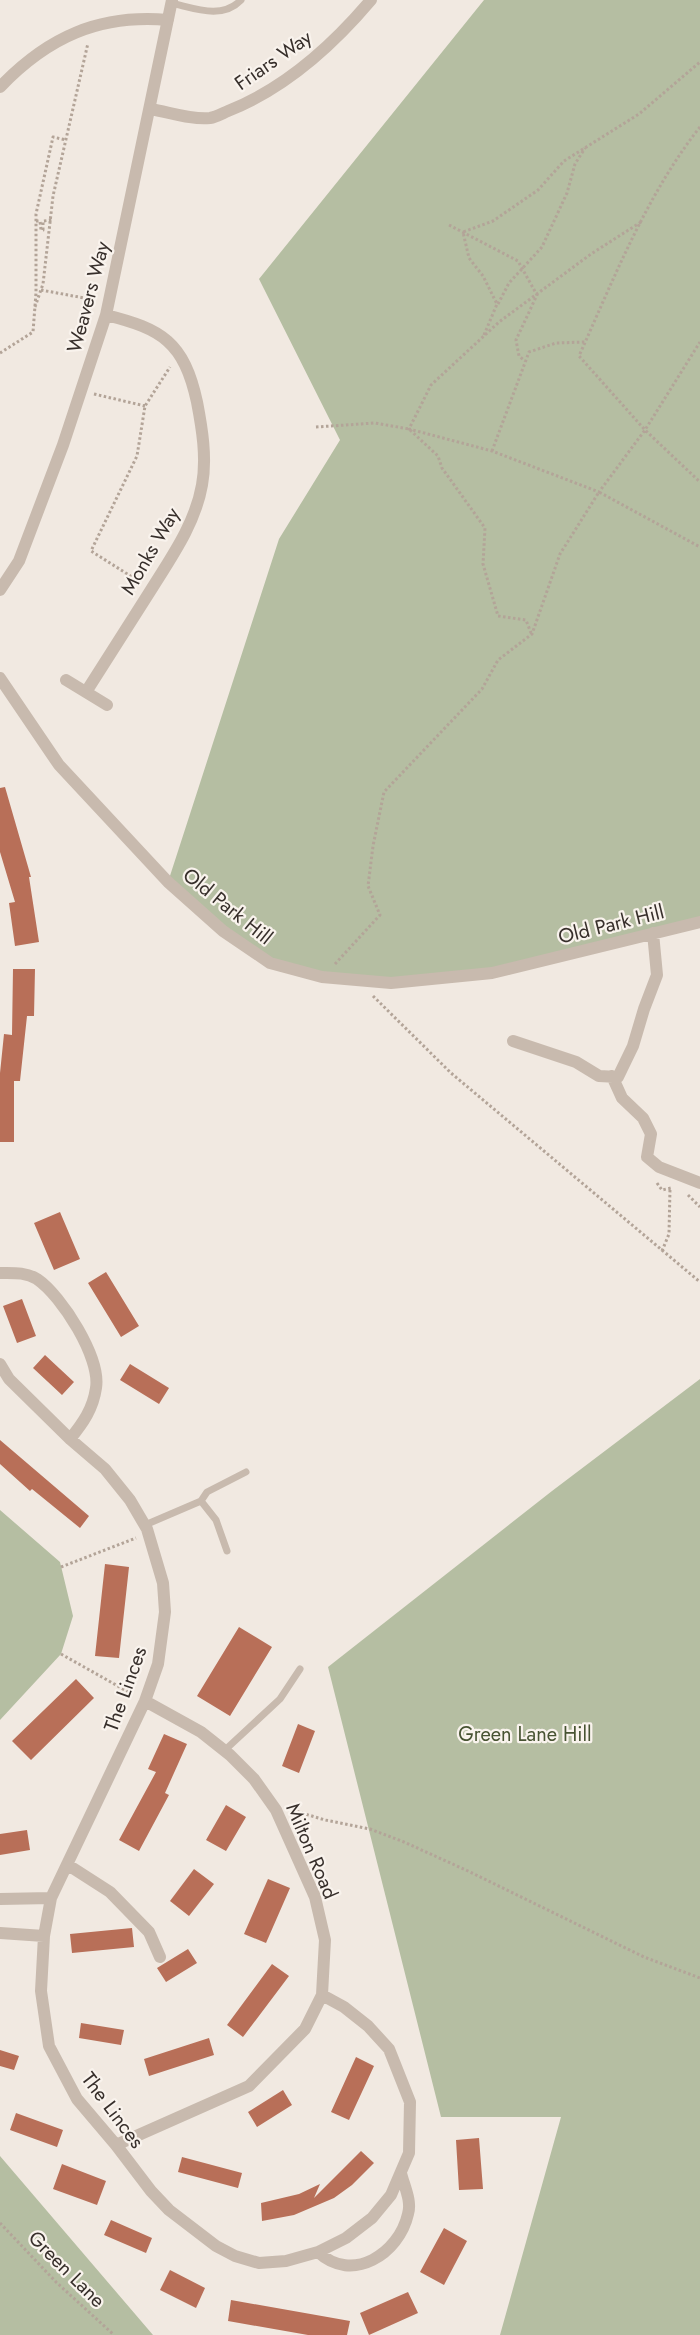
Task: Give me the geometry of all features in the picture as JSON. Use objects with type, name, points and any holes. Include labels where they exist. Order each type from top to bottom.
[{"type":"street","name":"Friars Way","points":[[150,109],[211,118],[252,102],[303,66],[353,21],[372,0]]},
{"type":"street","name":"Weavers Way","points":[[0,590],[19,561],[63,445],[106,316],[171,2]]},
{"type":"street","points":[[0,87],[23,63],[55,43],[91,27],[120,20],[142,18],[168,20]]},
{"type":"street","name":"Monks Way","points":[[86,692],[178,547],[193,516],[202,484],[202,425],[193,386],[178,354],[169,342],[153,329],[106,316]]},
{"type":"street","name":"Old Park Hill","points":[[0,678],[59,765],[168,882],[223,931],[270,963],[322,977],[392,983],[492,973],[700,922]]},
{"type":"street","points":[[66,680],[107,705]]},
{"type":"street","points":[[513,1041],[576,1062],[599,1076],[618,1077],[633,1046],[657,975],[653,933]]},
{"type":"street","points":[[612,1076],[622,1098],[643,1118],[651,1134],[647,1157],[659,1167],[700,1183]]},
{"type":"street","points":[[0,1273],[19,1272],[36,1278],[51,1291],[69,1314],[84,1338],[93,1363],[97,1386],[86,1420],[70,1438]]},
{"type":"street","name":"The Linces","points":[[0,1364],[9,1379],[105,1469],[130,1500],[146,1529],[163,1583],[165,1612],[158,1664],[145,1701],[51,1898],[44,1936],[41,1991],[49,2046],[76,2099],[116,2145],[151,2192],[169,2210],[228,2252],[259,2263],[286,2261],[318,2252],[346,2238],[372,2218],[391,2195],[409,2153],[410,2102],[399,2070],[388,2049],[368,2026],[344,2007],[322,1995]]},
{"type":"street","name":"Milton Road","points":[[116,2145],[250,2086],[305,2029],[322,1995],[325,1940],[315,1897],[276,1810],[254,1779],[224,1750],[201,1732],[145,1701]]},
{"type":"street","points":[[68,1865],[110,1892],[149,1932],[160,1957]]},
{"type":"street","points":[[0,1899],[51,1898]]},
{"type":"street","points":[[0,1933],[44,1936]]},
{"type":"street","points":[[318,2252],[326,2260],[348,2265],[371,2261],[390,2248],[403,2227],[410,2203],[404,2191],[401,2173]]},
{"type":"lane","points":[[171,2],[221,12],[235,6],[241,0]]},
{"type":"lane","points":[[146,1529],[200,1501],[207,1492],[246,1472]]},
{"type":"lane","points":[[200,1501],[216,1520],[227,1552]]},
{"type":"lane","points":[[224,1750],[280,1699],[300,1669]]},
{"type":"path","points":[[35,307],[41,290],[52,220],[53,196],[91,27]]},
{"type":"path","points":[[463,232],[493,222],[538,190],[564,161],[639,114],[700,62]]},
{"type":"path","points":[[700,126],[675,158],[641,222],[579,356],[646,430],[700,482]]},
{"type":"path","points":[[0,353],[33,332],[36,214],[53,137],[66,140]]},
{"type":"path","points":[[482,338],[497,304],[509,283],[542,247],[567,194],[575,164],[586,147]]},
{"type":"path","points":[[36,221],[40,220],[41,230],[44,230],[43,220],[52,220]]},
{"type":"path","points":[[409,429],[432,386],[499,322],[592,254],[641,222]]},
{"type":"path","points":[[449,225],[518,261],[537,294]]},
{"type":"path","points":[[463,232],[469,258],[483,276],[497,304]]},
{"type":"path","points":[[41,290],[108,302]]},
{"type":"path","points":[[525,361],[519,356],[516,340],[537,294]]},
{"type":"path","points":[[492,451],[529,352],[556,343],[585,342]]},
{"type":"path","points":[[322,977],[380,915],[368,886],[373,846],[384,792],[482,689],[498,660],[532,634],[560,554],[599,492],[646,430],[700,342]]},
{"type":"path","points":[[151,589],[90,551],[137,456],[145,406],[178,354]]},
{"type":"path","points":[[81,391],[145,406]]},
{"type":"path","points":[[316,427],[375,423],[409,429],[492,451],[599,492],[700,547]]},
{"type":"path","points":[[409,429],[438,456],[442,468],[485,528],[483,564],[498,616],[526,620],[532,634]]},
{"type":"path","points":[[357,980],[451,1073],[700,1282]]},
{"type":"path","points":[[662,1251],[669,1234],[670,1188]]},
{"type":"path","points":[[61,1567],[146,1529]]},
{"type":"path","points":[[61,1654],[145,1701]]},
{"type":"path","points":[[276,1810],[295,1810],[325,1820],[370,1830],[404,1842],[468,1871],[644,1957],[700,1978]]},
{"type":"path","name":"Green Lane","points":[[0,2223],[56,2282],[114,2335]]},
{"type":"green space","points":[[484,0],[700,0],[700,922],[492,973],[391,983],[270,963],[168,882],[279,539],[340,440],[259,279]]},
{"type":"green space","name":"Green Lane Hill","points":[[700,1379],[700,2335],[500,2335],[561,2117],[441,2117],[328,1667],[552,1491]]},
{"type":"green space","points":[[0,1510],[60,1562],[73,1616],[61,1654],[0,1720]]},
{"type":"green space","points":[[0,2156],[153,2335],[0,2335]]},
{"type":"building","points":[[5,787],[31,877],[29,877],[39,942],[15,946],[9,903],[15,902],[0,852],[0,788]]},
{"type":"building","points":[[13,969],[35,969],[34,1016],[27,1016],[20,1081],[14,1081],[14,1142],[0,1142],[0,1073],[4,1034],[12,1035]]},
{"type":"building","points":[[60,1212],[80,1259],[54,1270],[34,1223]]},
{"type":"building","points":[[106,1272],[139,1326],[121,1337],[88,1283]]},
{"type":"building","points":[[22,1299],[36,1336],[17,1343],[3,1306]]},
{"type":"building","points":[[45,1355],[74,1382],[62,1395],[33,1368]]},
{"type":"building","points":[[130,1364],[169,1388],[159,1404],[120,1380]]},
{"type":"building","points":[[0,1440],[89,1516],[80,1528],[32,1489],[30,1491],[0,1464]]},
{"type":"building","points":[[105,1564],[129,1567],[119,1658],[95,1656]]},
{"type":"building","points":[[239,1627],[272,1647],[230,1716],[197,1696]]},
{"type":"building","points":[[76,1679],[94,1698],[31,1760],[12,1741]]},
{"type":"building","points":[[298,1724],[315,1731],[299,1773],[282,1766]]},
{"type":"building","points":[[164,1734],[187,1744],[165,1793],[169,1795],[139,1851],[119,1840],[156,1772],[148,1769]]},
{"type":"building","points":[[226,1805],[246,1817],[226,1851],[206,1840]]},
{"type":"building","points":[[27,1830],[30,1850],[0,1855],[0,1834]]},
{"type":"building","points":[[194,1869],[214,1884],[189,1916],[170,1901]]},
{"type":"building","points":[[268,1879],[290,1888],[266,1943],[244,1934]]},
{"type":"building","points":[[132,1928],[134,1947],[72,1953],[70,1934]]},
{"type":"building","points":[[188,1949],[197,1963],[166,1982],[157,1968]]},
{"type":"building","points":[[272,1964],[289,1976],[243,2037],[227,2025]]},
{"type":"building","points":[[81,2023],[124,2030],[121,2045],[79,2038]]},
{"type":"building","points":[[209,2038],[214,2055],[149,2076],[144,2059]]},
{"type":"building","points":[[0,2050],[19,2056],[14,2070],[0,2066]]},
{"type":"building","points":[[356,2057],[374,2066],[349,2120],[331,2112]]},
{"type":"building","points":[[283,2090],[292,2105],[257,2127],[248,2112]]},
{"type":"building","points":[[16,2113],[63,2130],[57,2147],[10,2130]]},
{"type":"building","points":[[479,2138],[483,2189],[459,2190],[456,2140]]},
{"type":"building","points":[[361,2151],[374,2163],[352,2185],[334,2198],[294,2215],[262,2221],[261,2203],[299,2194],[320,2184],[314,2198]]},
{"type":"building","points":[[182,2157],[242,2173],[238,2188],[178,2172]]},
{"type":"building","points":[[62,2164],[106,2181],[97,2205],[53,2189]]},
{"type":"building","points":[[111,2220],[152,2238],[146,2253],[104,2235]]},
{"type":"building","points":[[444,2228],[467,2241],[444,2285],[420,2272]]},
{"type":"building","points":[[170,2270],[205,2288],[196,2308],[160,2290]]},
{"type":"building","points":[[408,2292],[418,2313],[369,2335],[360,2313]]},
{"type":"building","points":[[231,2300],[350,2321],[347,2335],[308,2335],[228,2321]]}]
